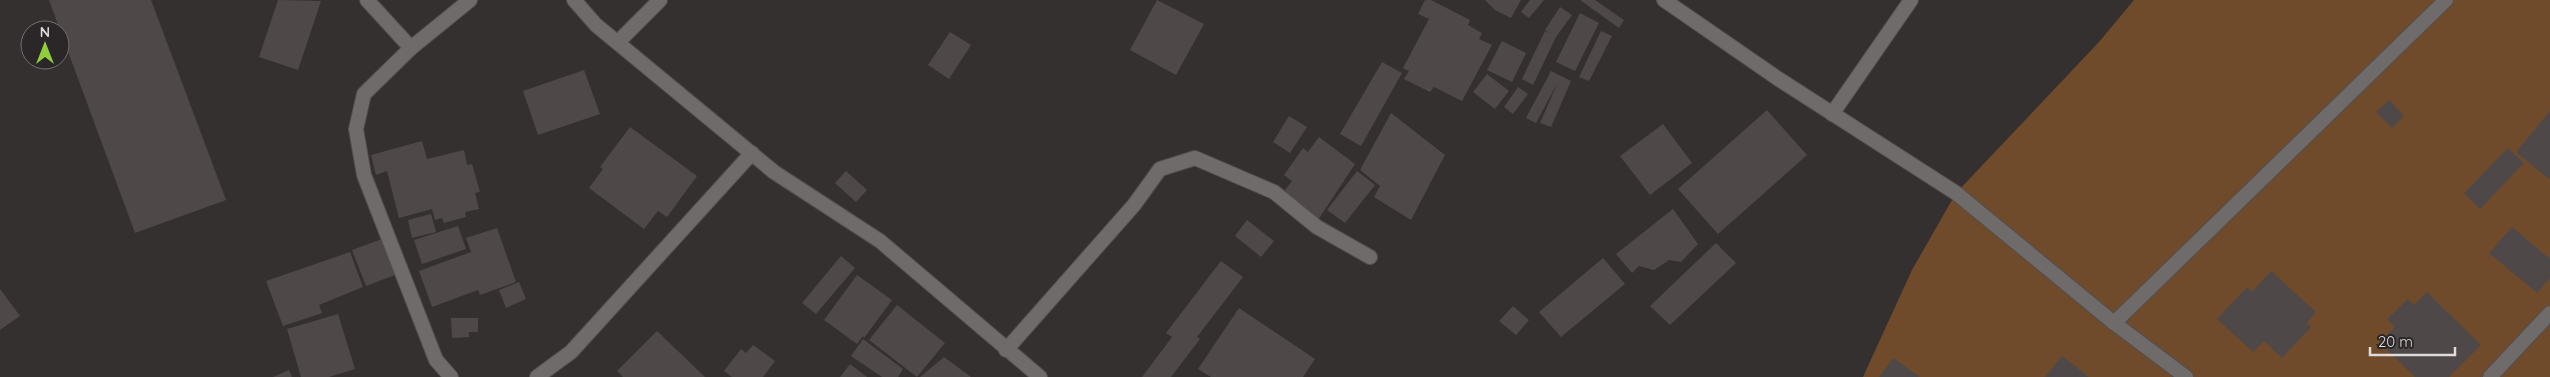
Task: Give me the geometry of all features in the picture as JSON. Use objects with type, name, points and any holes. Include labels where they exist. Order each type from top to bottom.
[{"type":"street","points":[[367,0],[411,48]]},
{"type":"street","points":[[451,377],[436,360],[364,175],[356,129],[364,94],[411,48],[470,0]]},
{"type":"street","points":[[574,0],[596,25],[774,172],[880,241],[1040,377]]},
{"type":"street","points":[[618,42],[660,0]]},
{"type":"street","points":[[1664,0],[1832,114],[1956,193],[2114,323],[2186,377]]},
{"type":"street","points":[[1832,114],[1911,0]]},
{"type":"street","points":[[2114,323],[2446,0]]},
{"type":"street","points":[[537,377],[572,352],[752,153]]},
{"type":"street","points":[[1006,350],[1134,205],[1160,169],[1195,158],[1274,192],[1317,227],[1370,257]]},
{"type":"street","points":[[2490,377],[2550,313]]},
{"type":"shaded area","points":[[2134,0],[2550,0],[2550,377],[1863,377],[1912,270],[1956,193],[2099,42]]},
{"type":"building","points":[[49,0],[151,0],[226,200],[135,233],[70,57],[70,20],[56,20]]},
{"type":"building","points":[[278,0],[321,1],[298,70],[259,57]]},
{"type":"building","points":[[1157,0],[1204,24],[1176,75],[1130,50]]},
{"type":"building","points":[[1425,0],[1431,0],[1470,20],[1468,25],[1482,33],[1479,39],[1492,45],[1462,101],[1434,87],[1430,92],[1404,79],[1409,71],[1403,68],[1429,19],[1418,14]]},
{"type":"building","points":[[1485,0],[1521,0],[1511,18],[1495,10]]},
{"type":"building","points":[[1530,0],[1544,0],[1529,18],[1521,12]]},
{"type":"building","points":[[1580,0],[1595,0],[1624,20],[1619,28]]},
{"type":"building","points":[[1560,7],[1572,15],[1556,37],[1533,85],[1522,79],[1545,31],[1551,34],[1545,30]]},
{"type":"building","points":[[1580,13],[1599,23],[1575,71],[1556,62]]},
{"type":"building","points":[[1601,31],[1612,36],[1589,81],[1579,77]]},
{"type":"building","points":[[950,32],[971,45],[949,79],[928,65]]},
{"type":"building","points":[[1502,41],[1526,53],[1512,82],[1487,70]]},
{"type":"building","points":[[1382,62],[1402,73],[1361,146],[1340,134]]},
{"type":"building","points":[[584,70],[600,114],[538,135],[523,91]]},
{"type":"building","points":[[1551,71],[1571,81],[1551,127],[1540,123],[1558,82],[1536,123],[1526,118]]},
{"type":"building","points":[[1487,74],[1509,91],[1495,109],[1473,92]]},
{"type":"building","points":[[1518,87],[1528,94],[1513,114],[1504,107]]},
{"type":"building","points":[[2389,100],[2404,116],[2392,128],[2376,112]]},
{"type":"building","points":[[1767,110],[1807,155],[1718,234],[1678,189]]},
{"type":"building","points":[[2550,111],[2550,180],[2516,152]]},
{"type":"building","points":[[1391,113],[1445,155],[1411,220],[1374,197],[1380,186],[1360,170]]},
{"type":"building","points":[[1289,116],[1307,127],[1290,153],[1273,142]]},
{"type":"building","points":[[1663,124],[1692,163],[1650,195],[1620,156]]},
{"type":"building","points":[[630,127],[697,176],[667,217],[658,211],[644,229],[589,188],[603,169],[600,167]]},
{"type":"building","points":[[1319,137],[1355,164],[1318,220],[1282,194],[1292,181],[1284,175],[1303,148],[1308,152]]},
{"type":"building","points":[[422,141],[427,159],[464,150],[467,165],[472,164],[480,192],[475,193],[479,209],[465,212],[466,217],[444,223],[442,218],[435,220],[432,209],[399,218],[387,171],[376,175],[371,155]]},
{"type":"building","points":[[2508,148],[2524,163],[2480,209],[2464,193]]},
{"type":"building","points":[[846,171],[867,190],[856,202],[835,183]]},
{"type":"building","points":[[1357,171],[1375,185],[1345,223],[1327,210]]},
{"type":"building","points":[[1673,209],[1698,244],[1681,262],[1669,260],[1654,270],[1639,266],[1632,273],[1616,254]]},
{"type":"building","points":[[431,214],[436,232],[412,238],[408,220]]},
{"type":"building","points":[[1247,220],[1274,241],[1261,257],[1235,236]]},
{"type":"building","points":[[458,226],[466,249],[422,264],[414,240]]},
{"type":"building","points":[[2512,227],[2550,259],[2550,278],[2537,293],[2489,253]]},
{"type":"building","points":[[497,228],[516,282],[480,295],[478,290],[432,307],[419,271],[471,252],[466,238]]},
{"type":"building","points":[[382,239],[395,275],[366,286],[352,250]]},
{"type":"building","points":[[1716,243],[1736,263],[1670,325],[1650,306]]},
{"type":"building","points":[[350,252],[363,287],[319,305],[322,313],[283,326],[266,281]]},
{"type":"building","points":[[841,256],[855,268],[816,314],[802,303]]},
{"type":"building","points":[[1603,258],[1625,284],[1561,337],[1539,312]]},
{"type":"building","points":[[1221,261],[1243,277],[1197,337],[1200,339],[1171,377],[1142,377],[1172,337],[1166,333]]},
{"type":"building","points":[[2271,271],[2316,312],[2307,323],[2311,327],[2282,358],[2264,341],[2253,352],[2217,319],[2247,287],[2252,292]]},
{"type":"building","points":[[857,275],[892,300],[864,338],[863,336],[857,344],[824,320]]},
{"type":"building","points":[[519,282],[526,299],[506,308],[499,290]]},
{"type":"building","points":[[0,289],[20,316],[0,330]]},
{"type":"building","points":[[2427,292],[2481,345],[2449,377],[2415,377],[2380,343],[2395,327],[2387,319],[2408,299],[2414,305]]},
{"type":"building","points":[[897,305],[945,343],[917,377],[869,340]]},
{"type":"building","points":[[1513,306],[1529,320],[1516,335],[1499,321]]},
{"type":"building","points":[[1239,308],[1315,359],[1303,377],[1211,377],[1198,369]]},
{"type":"building","points":[[338,314],[355,369],[329,377],[301,377],[287,329]]},
{"type":"building","points":[[451,318],[478,318],[478,332],[469,332],[469,337],[452,338]]},
{"type":"building","points":[[657,331],[705,377],[623,377],[617,371]]},
{"type":"building","points":[[863,339],[903,369],[898,377],[882,377],[851,356]]},
{"type":"building","points":[[753,345],[775,361],[763,377],[732,377],[724,371],[741,349],[746,353]]},
{"type":"building","points":[[2062,356],[2089,377],[2045,377]]},
{"type":"building","points":[[944,357],[971,377],[920,377]]},
{"type":"building","points":[[1893,358],[1920,377],[1879,377]]},
{"type":"building","points":[[850,364],[867,377],[840,377]]},
{"type":"building","points":[[289,370],[292,377],[273,377]]}]
